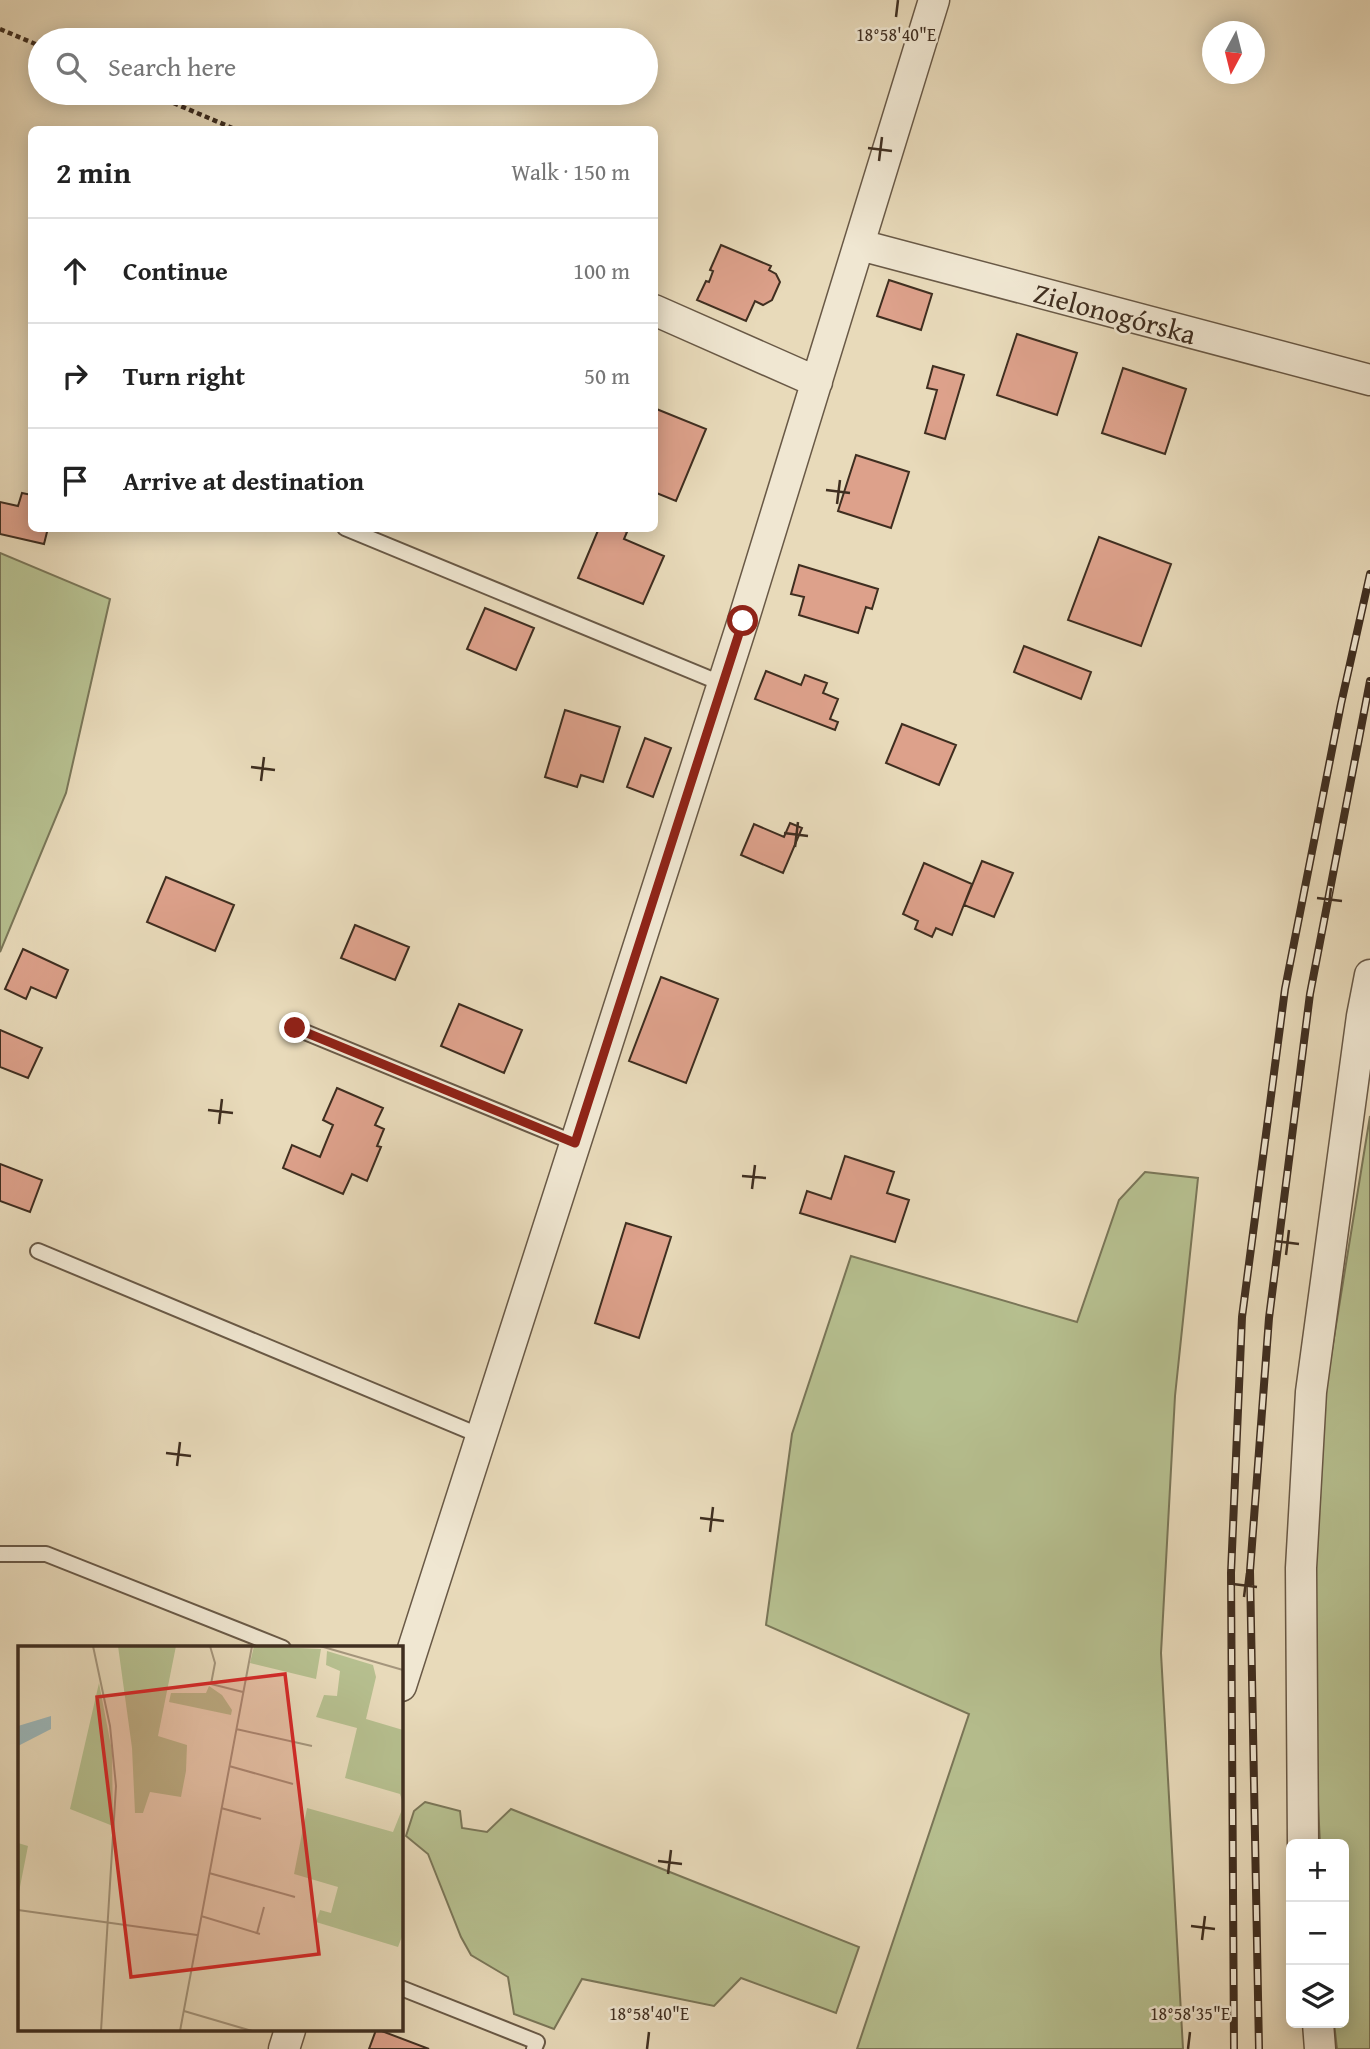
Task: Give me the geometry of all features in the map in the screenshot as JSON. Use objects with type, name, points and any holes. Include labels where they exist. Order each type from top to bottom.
[{"type":"street","points":[[402,1683],[723,684],[934,0]]},
{"type":"street","name":"Zielonogórska","points":[[860,245],[1370,380]]},
{"type":"street","points":[[658,312],[817,382]]},
{"type":"street","points":[[1303,1839],[1301,1568],[1311,1392],[1362,1016],[1370,975]]},
{"type":"street","points":[[1318,2028],[1320,2049]]},
{"type":"street","points":[[284,2049],[289,2032]]},
{"type":"lane","points":[[355,532],[723,684]]},
{"type":"lane","points":[[295,1028],[575,1143]]},
{"type":"lane","points":[[38,1251],[481,1436]]},
{"type":"lane","points":[[0,1554],[46,1554],[278,1646]]},
{"type":"lane","points":[[402,1988],[537,2042],[534,2049]]},
{"type":"path","points":[[0,29],[28,41]]},
{"type":"path","points":[[178,105],[228,126]]},
{"type":"green space","points":[[0,553],[110,599],[66,793],[0,952]]},
{"type":"green space","points":[[1370,1116],[1370,2049],[1337,2049],[1335,2028],[1349,2028],[1349,1839],[1320,1839],[1310,1644],[1319,1430]]},
{"type":"green space","points":[[1145,1172],[1198,1178],[1175,1396],[1161,1653],[1183,2049],[857,2049],[969,1714],[766,1625],[792,1434],[851,1256],[1077,1322],[1119,1200]]},
{"type":"green space","points":[[425,1802],[460,1811],[462,1828],[487,1832],[511,1809],[859,1947],[836,2013],[741,1978],[714,2006],[582,1979],[554,2029],[514,2014],[508,1977],[471,1955],[461,1937],[428,1854],[406,1836],[414,1811]]},
{"type":"building","points":[[721,245],[771,266],[769,270],[776,274],[780,282],[772,300],[763,305],[755,301],[746,321],[697,300],[706,281],[709,282],[713,271],[710,270]]},
{"type":"building","points":[[889,280],[932,294],[921,330],[877,316]]},
{"type":"building","points":[[1017,334],[1077,353],[1057,415],[997,395]]},
{"type":"building","points":[[933,366],[964,375],[945,439],[925,433],[937,390],[927,388]]},
{"type":"building","points":[[1123,368],[1186,389],[1165,454],[1102,433]]},
{"type":"building","points":[[658,410],[706,429],[676,501],[658,494]]},
{"type":"building","points":[[856,455],[909,472],[891,528],[838,511]]},
{"type":"building","points":[[22,493],[28,494],[28,532],[47,532],[44,544],[0,534],[0,502],[18,506]]},
{"type":"building","points":[[597,532],[627,532],[624,539],[664,556],[643,604],[578,578]]},
{"type":"building","points":[[1099,537],[1171,564],[1141,646],[1068,620]]},
{"type":"building","points":[[799,565],[878,589],[872,609],[866,607],[858,633],[799,615],[804,597],[791,594]]},
{"type":"building","points":[[485,608],[534,628],[516,670],[467,649]]},
{"type":"building","points":[[1024,646],[1091,672],[1081,699],[1014,672]]},
{"type":"building","points":[[766,671],[801,685],[805,675],[827,683],[823,693],[838,699],[830,719],[838,722],[835,730],[755,699]]},
{"type":"building","points":[[565,710],[620,727],[603,782],[581,775],[577,787],[545,777]]},
{"type":"building","points":[[902,724],[956,745],[939,785],[886,763]]},
{"type":"building","points":[[645,738],[671,748],[653,797],[627,787]]},
{"type":"building","points":[[790,823],[802,828],[783,873],[741,855],[754,824],[784,837]]},
{"type":"building","points":[[982,861],[1013,873],[994,917],[964,905]]},
{"type":"building","points":[[924,863],[972,884],[952,935],[936,928],[932,937],[915,929],[918,921],[903,914]]},
{"type":"building","points":[[166,877],[234,905],[215,951],[147,922]]},
{"type":"building","points":[[355,925],[409,947],[395,980],[341,958]]},
{"type":"building","points":[[23,949],[68,970],[56,998],[31,987],[26,999],[5,989]]},
{"type":"building","points":[[661,977],[718,999],[686,1083],[629,1061]]},
{"type":"building","points":[[459,1004],[522,1030],[504,1073],[441,1046]]},
{"type":"building","points":[[0,1030],[42,1048],[28,1078],[0,1067]]},
{"type":"building","points":[[337,1088],[383,1108],[375,1125],[384,1129],[377,1146],[381,1147],[367,1181],[352,1174],[343,1194],[283,1168],[292,1145],[320,1157],[333,1125],[323,1120]]},
{"type":"building","points":[[845,1156],[894,1172],[887,1193],[909,1200],[895,1242],[800,1213],[807,1191],[831,1199]]},
{"type":"building","points":[[0,1164],[42,1180],[30,1212],[0,1201]]},
{"type":"building","points":[[626,1223],[671,1237],[639,1338],[595,1323]]},
{"type":"building","points":[[375,2032],[384,2032],[429,2049],[369,2049]]},
{"type":"railway","points":[[1234,2049],[1231,1573],[1242,1317],[1285,989],[1341,704],[1370,574]]},
{"type":"railway","points":[[1259,2049],[1250,1571],[1269,1318],[1310,994],[1370,681]]},
{"type":"route","points":[[295,1028],[575,1143],[743,621]]}]
